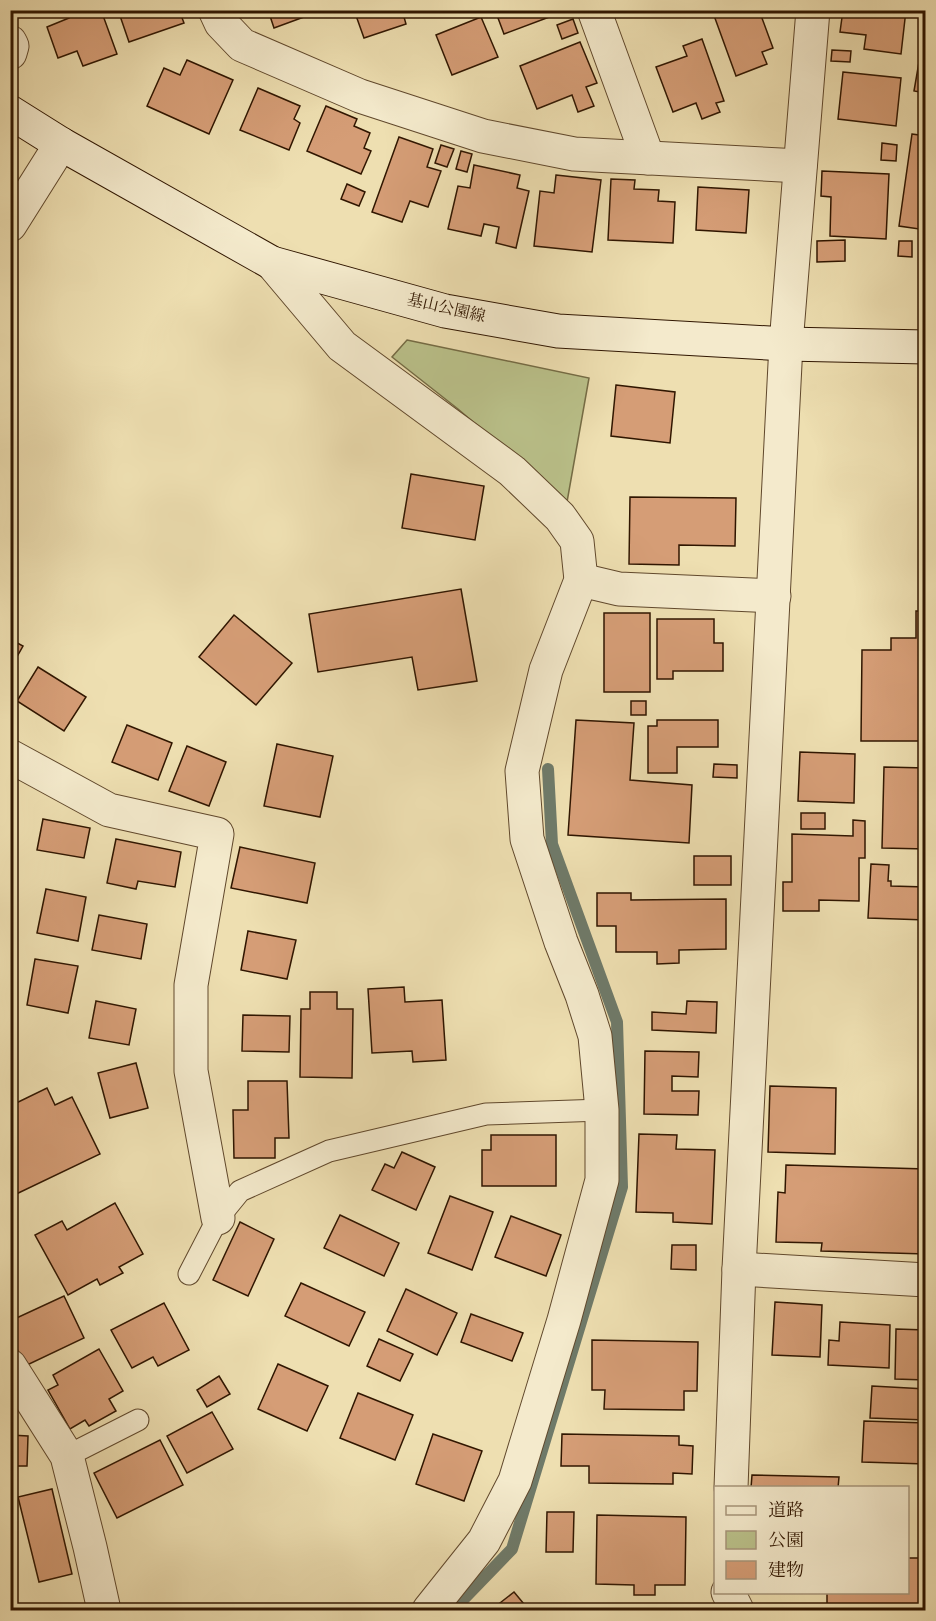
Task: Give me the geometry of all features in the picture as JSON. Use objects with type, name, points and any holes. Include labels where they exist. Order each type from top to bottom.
[{"type":"street","points":[[215,10],[221,23],[242,45],[360,96],[483,136],[574,154],[800,166]]},
{"type":"street","points":[[594,10],[648,158]]},
{"type":"street","points":[[731,1486],[739,1269],[786,344],[813,10]]},
{"type":"street","points":[[10,42],[12,46],[10,53]]},
{"type":"street","name":"基山公園線","points":[[10,112],[61,144],[272,262],[445,311],[558,331],[786,344],[926,347]]},
{"type":"street","points":[[10,225],[61,144]]},
{"type":"street","points":[[272,262],[342,345],[512,471],[560,517],[577,541],[581,580],[546,670],[522,771],[527,839],[595,1036],[602,1110],[602,1180],[564,1320],[515,1481],[484,1541],[429,1611]]},
{"type":"street","points":[[581,580],[619,589],[774,596]]},
{"type":"street","points":[[12,765],[109,810],[217,834],[191,985],[191,1071],[218,1218]]},
{"type":"street","points":[[739,1269],[926,1280]]},
{"type":"street","points":[[10,1366],[67,1456],[104,1611]]},
{"type":"street","points":[[728,1594],[737,1611]]},
{"type":"lane","points":[[189,1274],[218,1218],[240,1191],[329,1150],[486,1114],[602,1110]]},
{"type":"lane","points":[[67,1456],[138,1420]]},
{"type":"green space","points":[[407,340],[589,378],[567,502],[458,409],[392,357]]},
{"type":"building","points":[[67,10],[101,10],[117,54],[83,66],[77,51],[58,58],[47,27],[69,18]]},
{"type":"building","points":[[118,10],[179,10],[184,23],[129,42]]},
{"type":"building","points":[[268,10],[323,10],[274,28]]},
{"type":"building","points":[[354,10],[402,10],[406,24],[364,38]]},
{"type":"building","points":[[495,10],[550,10],[552,16],[504,34]]},
{"type":"building","points":[[712,10],[759,10],[773,48],[762,52],[767,64],[736,76]]},
{"type":"building","points":[[843,10],[906,10],[901,54],[864,49],[866,35],[840,32]]},
{"type":"building","points":[[481,17],[498,57],[452,75],[436,35]]},
{"type":"building","points":[[573,19],[578,33],[562,39],[557,25]]},
{"type":"building","points":[[924,33],[926,33],[926,93],[914,91]]},
{"type":"building","points":[[702,39],[724,101],[716,103],[720,112],[702,119],[696,103],[673,112],[656,67],[687,56],[683,46]]},
{"type":"building","points":[[580,42],[597,83],[586,87],[594,106],[578,112],[572,95],[537,109],[520,66]]},
{"type":"building","points":[[832,50],[851,51],[850,62],[831,61]]},
{"type":"building","points":[[187,60],[233,80],[209,134],[147,106],[164,68],[180,75]]},
{"type":"building","points":[[843,72],[901,78],[896,126],[838,119]]},
{"type":"building","points":[[258,88],[300,106],[294,119],[300,123],[289,150],[240,130]]},
{"type":"building","points":[[326,106],[357,119],[354,126],[370,133],[364,148],[371,151],[361,174],[307,151]]},
{"type":"building","points":[[912,134],[926,136],[926,230],[899,226]]},
{"type":"building","points":[[399,137],[433,149],[427,167],[441,171],[428,207],[410,201],[402,222],[372,212]]},
{"type":"building","points":[[882,143],[897,145],[896,161],[881,160]]},
{"type":"building","points":[[441,145],[454,149],[447,167],[435,163]]},
{"type":"building","points":[[461,151],[472,154],[467,172],[456,169]]},
{"type":"building","points":[[474,165],[520,175],[517,188],[529,191],[516,248],[496,243],[499,227],[484,224],[481,236],[448,229],[458,186],[470,188]]},
{"type":"building","points":[[822,171],[889,174],[886,239],[830,236],[831,197],[821,196]]},
{"type":"building","points":[[556,175],[601,180],[592,252],[534,246],[540,191],[554,193]]},
{"type":"building","points":[[611,179],[635,180],[634,189],[659,190],[658,201],[675,202],[673,243],[608,240]]},
{"type":"building","points":[[347,184],[365,192],[359,206],[341,199]]},
{"type":"building","points":[[698,187],[749,190],[746,233],[696,230]]},
{"type":"building","points":[[845,240],[845,261],[817,262],[817,241]]},
{"type":"building","points":[[899,241],[912,241],[912,257],[898,256]]},
{"type":"building","points":[[616,385],[675,392],[670,443],[611,436]]},
{"type":"building","points":[[411,474],[484,486],[475,540],[402,528]]},
{"type":"building","points":[[630,497],[736,498],[735,546],[679,545],[679,565],[629,564]]},
{"type":"building","points":[[461,589],[477,681],[418,690],[412,657],[318,672],[309,614]]},
{"type":"building","points":[[916,611],[926,611],[926,741],[861,741],[862,650],[891,650],[891,638],[916,638]]},
{"type":"building","points":[[604,613],[650,613],[650,692],[604,692]]},
{"type":"building","points":[[234,615],[292,663],[256,705],[199,657]]},
{"type":"building","points":[[657,619],[714,619],[714,643],[723,643],[723,671],[673,671],[673,679],[657,679]]},
{"type":"building","points":[[10,639],[23,646],[10,669]]},
{"type":"building","points":[[38,667],[86,697],[64,731],[17,701]]},
{"type":"building","points":[[631,701],[646,701],[646,715],[631,715]]},
{"type":"building","points":[[576,720],[634,723],[630,780],[692,785],[689,843],[568,835]]},
{"type":"building","points":[[657,720],[718,720],[718,747],[677,747],[677,773],[648,773],[648,726],[657,726]]},
{"type":"building","points":[[127,725],[172,743],[158,780],[112,762]]},
{"type":"building","points":[[277,744],[333,756],[320,817],[264,806]]},
{"type":"building","points":[[187,746],[226,762],[209,806],[169,791]]},
{"type":"building","points":[[800,752],[855,754],[854,803],[798,801]]},
{"type":"building","points":[[714,764],[737,765],[737,778],[713,777]]},
{"type":"building","points":[[884,767],[926,768],[926,849],[882,848]]},
{"type":"building","points":[[801,813],[825,813],[825,829],[801,829]]},
{"type":"building","points":[[43,819],[90,828],[84,858],[37,850]]},
{"type":"building","points":[[853,820],[865,821],[865,858],[859,858],[859,901],[819,900],[819,911],[783,911],[783,882],[792,882],[792,834],[853,836]]},
{"type":"building","points":[[116,839],[181,852],[175,887],[138,881],[136,889],[107,883]]},
{"type":"building","points":[[240,847],[315,863],[307,903],[231,888]]},
{"type":"building","points":[[694,856],[731,856],[731,885],[694,885]]},
{"type":"building","points":[[871,864],[889,865],[888,881],[891,881],[891,886],[926,887],[926,920],[868,918]]},
{"type":"building","points":[[46,889],[86,897],[78,941],[37,933]]},
{"type":"building","points":[[597,893],[631,893],[631,900],[726,899],[726,949],[679,950],[679,963],[657,964],[657,952],[616,952],[616,926],[597,926]]},
{"type":"building","points":[[99,915],[147,924],[141,959],[92,950]]},
{"type":"building","points":[[248,931],[296,940],[287,979],[241,970]]},
{"type":"building","points":[[35,959],[78,966],[68,1013],[27,1005]]},
{"type":"building","points":[[404,987],[405,1002],[442,1000],[446,1060],[413,1062],[412,1051],[372,1053],[368,989]]},
{"type":"building","points":[[310,992],[337,992],[337,1009],[353,1009],[352,1078],[300,1077],[301,1009],[310,1009]]},
{"type":"building","points":[[96,1001],[136,1009],[129,1045],[89,1038]]},
{"type":"building","points":[[687,1001],[717,1002],[716,1033],[652,1030],[652,1012],[686,1014]]},
{"type":"building","points":[[243,1015],[290,1016],[289,1052],[242,1051]]},
{"type":"building","points":[[645,1051],[699,1052],[698,1077],[672,1076],[672,1091],[699,1091],[698,1115],[644,1114]]},
{"type":"building","points":[[136,1063],[148,1108],[110,1118],[98,1073]]},
{"type":"building","points":[[248,1081],[287,1081],[289,1138],[275,1138],[275,1158],[234,1158],[233,1110],[248,1110]]},
{"type":"building","points":[[770,1086],[836,1088],[835,1154],[768,1152]]},
{"type":"building","points":[[47,1088],[55,1105],[72,1097],[100,1154],[10,1197],[10,1106]]},
{"type":"building","points":[[639,1134],[677,1135],[676,1149],[715,1150],[712,1224],[673,1222],[673,1213],[636,1212]]},
{"type":"building","points":[[491,1135],[556,1135],[556,1186],[482,1186],[482,1150],[491,1150]]},
{"type":"building","points":[[402,1152],[435,1167],[416,1210],[372,1190],[385,1164],[394,1168]]},
{"type":"building","points":[[786,1165],[926,1169],[926,1254],[821,1251],[822,1243],[776,1242],[778,1192],[785,1193]]},
{"type":"building","points":[[450,1196],[493,1212],[472,1270],[428,1253]]},
{"type":"building","points":[[115,1203],[143,1254],[119,1267],[123,1273],[100,1285],[97,1279],[68,1295],[35,1235],[62,1221],[67,1230]]},
{"type":"building","points":[[340,1215],[399,1243],[384,1276],[324,1248]]},
{"type":"building","points":[[511,1216],[561,1235],[546,1276],[495,1257]]},
{"type":"building","points":[[240,1222],[274,1239],[248,1296],[213,1280]]},
{"type":"building","points":[[672,1245],[696,1245],[696,1270],[671,1269]]},
{"type":"building","points":[[301,1283],[365,1312],[349,1346],[285,1316]]},
{"type":"building","points":[[406,1289],[457,1313],[437,1355],[387,1331]]},
{"type":"building","points":[[64,1296],[84,1338],[25,1366],[10,1334],[10,1321]]},
{"type":"building","points":[[775,1302],[822,1305],[820,1357],[772,1355]]},
{"type":"building","points":[[164,1303],[189,1350],[158,1366],[153,1357],[132,1368],[111,1330]]},
{"type":"building","points":[[471,1314],[523,1333],[512,1361],[461,1342]]},
{"type":"building","points":[[840,1322],[890,1325],[889,1368],[828,1365],[829,1340],[839,1341]]},
{"type":"building","points":[[896,1329],[926,1330],[926,1380],[895,1379]]},
{"type":"building","points":[[379,1339],[413,1354],[400,1381],[367,1366]]},
{"type":"building","points":[[592,1340],[698,1342],[697,1391],[684,1391],[684,1410],[604,1409],[605,1390],[592,1390]]},
{"type":"building","points":[[99,1349],[123,1391],[109,1399],[116,1411],[89,1426],[85,1420],[70,1429],[48,1390],[58,1385],[53,1375]]},
{"type":"building","points":[[278,1364],[328,1386],[307,1431],[258,1409]]},
{"type":"building","points":[[219,1376],[230,1394],[207,1407],[197,1390]]},
{"type":"building","points":[[872,1386],[926,1389],[926,1420],[870,1418]]},
{"type":"building","points":[[358,1393],[413,1415],[395,1460],[340,1438]]},
{"type":"building","points":[[212,1412],[233,1449],[187,1473],[167,1436]]},
{"type":"building","points":[[864,1421],[926,1423],[926,1464],[862,1462]]},
{"type":"building","points":[[433,1434],[482,1451],[464,1501],[416,1484]]},
{"type":"building","points":[[562,1434],[679,1436],[679,1445],[693,1446],[692,1474],[673,1473],[673,1484],[589,1483],[589,1466],[561,1466]]},
{"type":"building","points":[[10,1435],[28,1436],[27,1466],[10,1466]]},
{"type":"building","points":[[160,1440],[183,1485],[117,1518],[94,1473]]},
{"type":"building","points":[[752,1475],[839,1477],[838,1486],[751,1486]]},
{"type":"building","points":[[52,1489],[72,1574],[39,1582],[18,1497]]},
{"type":"building","points":[[547,1512],[574,1512],[573,1552],[546,1552]]},
{"type":"building","points":[[597,1515],[686,1517],[685,1585],[655,1585],[655,1595],[634,1595],[634,1585],[596,1584]]},
{"type":"building","points":[[909,1558],[925,1558],[923,1610],[827,1610],[827,1594],[909,1594]]},
{"type":"building","points":[[514,1592],[529,1610],[491,1610]]},
{"type":"waterway","points":[[453,1610],[512,1549],[622,1187],[617,1022],[552,844],[548,769]]}]
